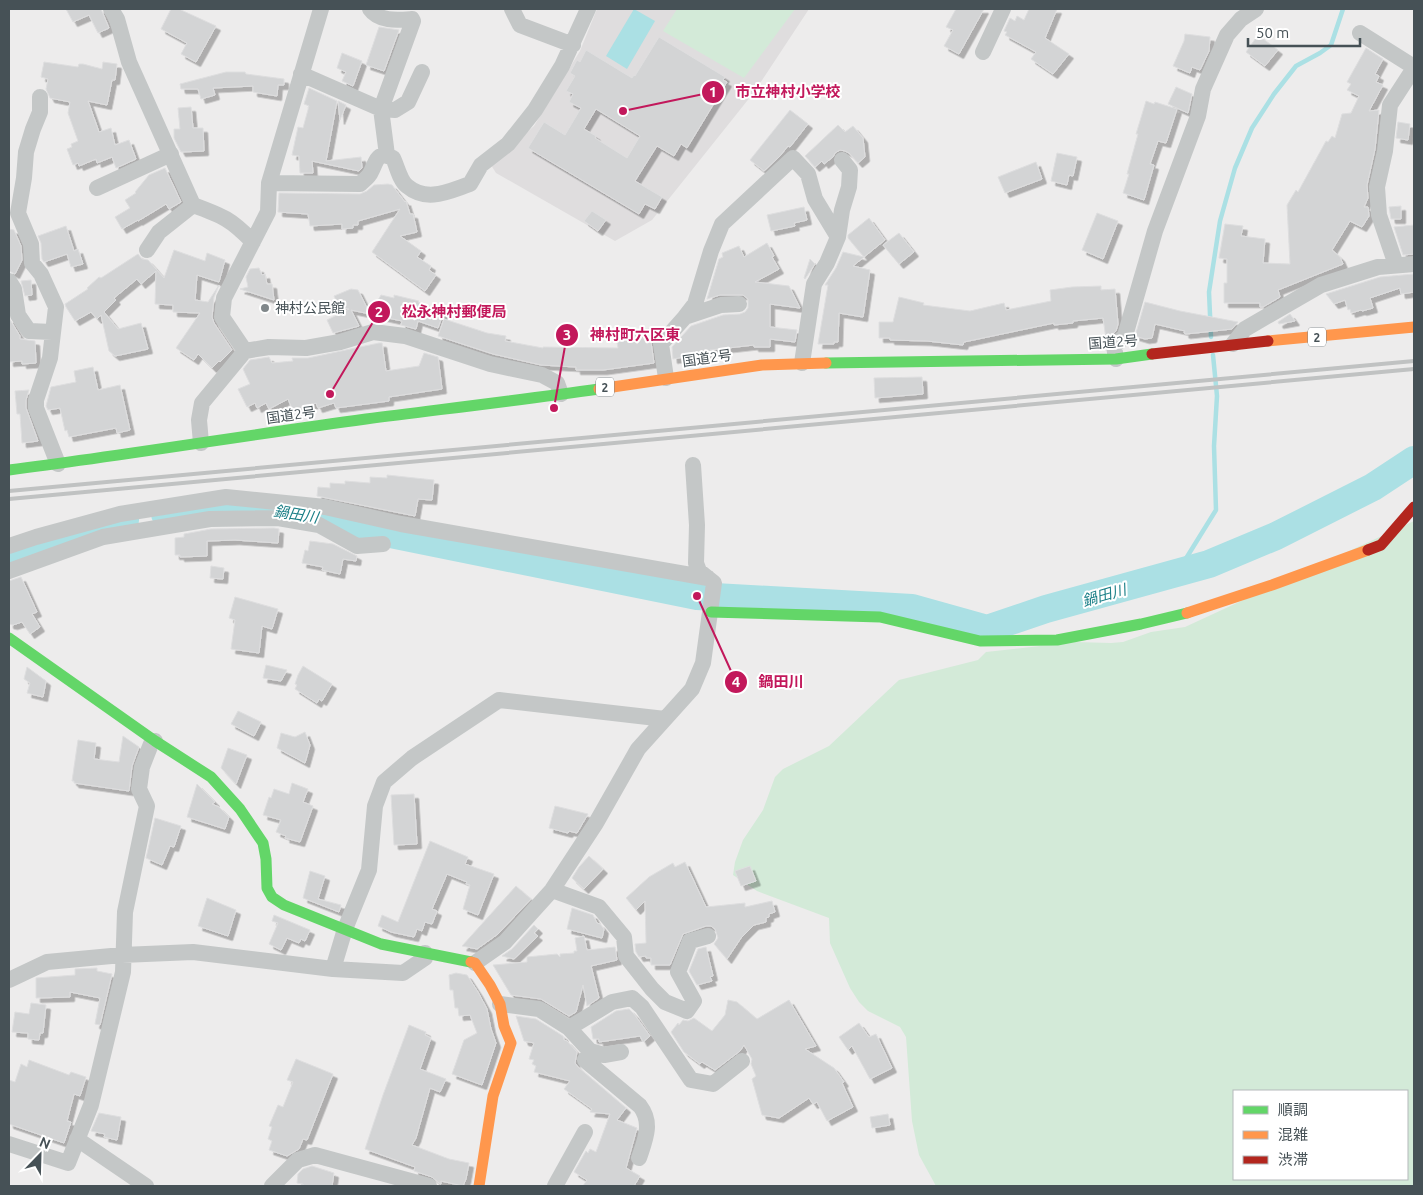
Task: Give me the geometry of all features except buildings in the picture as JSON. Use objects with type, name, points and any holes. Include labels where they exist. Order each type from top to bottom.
[{"type":"main road","name":"国道2号","points":[[9,470],[762,365],[1116,359],[1205,347],[1414,327]]},
{"type":"main road","points":[[711,610],[880,617],[980,641],[1058,640],[1141,624],[1189,612],[1272,585],[1381,545],[1414,507]]},
{"type":"main road","points":[[9,638],[155,741],[211,777],[240,809],[263,843],[266,859],[267,888],[272,897],[284,905],[381,944],[475,963],[490,984],[500,1004],[504,1026],[511,1043],[493,1096],[479,1186]]},
{"type":"street","points":[[111,9],[117,19],[129,62],[194,205],[222,215],[237,225],[253,242]]},
{"type":"street","points":[[245,351],[222,317],[224,298],[268,212],[269,183],[321,9]]},
{"type":"street","points":[[370,9],[374,14],[392,20],[412,19],[413,21],[381,109],[387,155]]},
{"type":"street","points":[[512,9],[520,25],[573,45]]},
{"type":"street","points":[[269,183],[360,184],[371,174],[374,161],[381,156],[387,155],[393,158],[406,185],[422,194],[434,196],[470,184],[481,166],[508,144],[535,110],[562,66],[588,9]]},
{"type":"street","points":[[983,52],[1004,9]]},
{"type":"street","points":[[1116,359],[1114,346],[1124,336],[1155,231],[1198,116],[1203,89],[1227,35],[1241,19],[1256,9]]},
{"type":"street","points":[[1360,33],[1414,67],[1390,105],[1385,152],[1377,187],[1379,215],[1396,265]]},
{"type":"street","points":[[301,74],[381,109],[395,110],[408,102],[422,72]]},
{"type":"street","points":[[40,97],[40,112],[26,152],[24,178],[13,215],[31,244],[32,263],[41,274],[56,307],[50,358],[36,400],[36,408],[58,464]]},
{"type":"street","points":[[98,188],[170,154]]},
{"type":"street","points":[[666,378],[662,344],[695,304],[711,251],[722,224],[793,158],[808,174],[815,199],[838,237]]},
{"type":"street","points":[[802,363],[814,284],[827,263],[838,237],[842,210],[849,187],[850,170],[842,160]]},
{"type":"street","points":[[148,250],[159,232],[194,205]]},
{"type":"street","points":[[1226,345],[1245,329],[1321,285],[1378,267],[1414,264]]},
{"type":"street","points":[[9,281],[14,289],[18,315],[29,331],[52,332]]},
{"type":"street","points":[[684,317],[721,305],[738,304]]},
{"type":"street","points":[[201,443],[199,420],[202,404],[245,351],[269,347],[306,348],[340,342],[373,332],[405,336],[490,364],[542,375],[557,383],[561,394]]},
{"type":"street","points":[[693,465],[697,525],[696,563],[699,571],[711,580]]},
{"type":"street","points":[[9,546],[36,536],[120,514],[226,497],[326,507],[401,524],[711,580]]},
{"type":"street","points":[[236,498],[240,519]]},
{"type":"street","points":[[9,571],[104,537],[201,520],[278,518],[318,525],[356,546],[383,544]]},
{"type":"street","points":[[475,963],[505,942],[552,890],[596,823],[638,749],[692,689],[703,663],[711,610],[711,580]]},
{"type":"street","points":[[333,969],[345,929],[369,870],[375,806],[384,782],[412,758],[499,700],[666,719]]},
{"type":"street","points":[[9,1144],[68,1163],[93,1096],[122,972],[125,912],[147,806],[140,789],[142,767],[151,744],[155,741]]},
{"type":"street","points":[[552,890],[599,907],[624,937],[626,956],[652,990],[666,1002],[686,1011],[694,1001],[678,972],[690,941],[708,936]]},
{"type":"street","points":[[9,980],[47,962],[122,955],[193,952],[333,969],[403,973],[425,958],[425,953]]},
{"type":"street","points":[[569,1028],[612,1002],[632,998],[652,990]]},
{"type":"street","points":[[632,998],[642,1008],[691,1080],[713,1084],[742,1061]]},
{"type":"street","points":[[500,1004],[539,1009],[569,1028],[590,1051],[604,1055],[621,1052]]},
{"type":"street","points":[[590,1051],[585,1060],[640,1106],[646,1114],[648,1130],[638,1158]]},
{"type":"street","points":[[555,1186],[585,1132]]},
{"type":"street","points":[[77,1139],[146,1186]]},
{"type":"street","points":[[272,1186],[298,1160],[315,1155],[429,1186]]},
{"type":"shaded area","points":[[597,9],[809,9],[755,91],[652,220],[615,241],[496,173],[491,165],[534,126],[580,51]]},
{"type":"green space","points":[[677,9],[795,9],[744,78],[663,31]]},
{"type":"green space","points":[[1414,521],[1414,1186],[936,1186],[919,1155],[912,1121],[906,1037],[900,1027],[868,1011],[859,1002],[850,988],[830,943],[829,918],[757,891],[733,875],[735,862],[743,840],[763,810],[775,777],[783,769],[829,746],[899,680],[978,660],[986,652],[1075,642],[1123,642],[1151,632],[1185,627]]},
{"type":"water","points":[[634,9],[655,21],[627,69],[606,56]]},
{"type":"waterway","points":[[1211,337],[1209,292],[1220,221],[1235,168],[1252,128],[1274,94],[1296,66],[1331,45],[1343,9]]},
{"type":"waterway","points":[[1177,573],[1216,510],[1214,446],[1217,396],[1213,355]]},
{"type":"waterway","name":"鍋田川","points":[[165,514],[221,508],[259,509],[296,513],[697,596],[912,608],[987,629],[1046,609],[1209,564],[1276,536],[1373,487],[1414,460]]},
{"type":"waterway","name":"鍋田川","points":[[9,558],[56,541],[125,520]]},
{"type":"railway","points":[[9,491],[1414,361]]},
{"type":"railway","points":[[9,499],[1414,369]]},
{"type":"traffic: fast","points":[[826,363],[1116,359],[1152,354]]},
{"type":"traffic: fast","points":[[9,470],[366,419],[599,389]]},
{"type":"traffic: fast","points":[[711,612],[880,617],[980,641],[1057,640],[1187,613]]},
{"type":"traffic: fast","points":[[9,638],[155,741],[211,777],[240,809],[263,843],[266,859],[267,888],[272,897],[284,905],[381,944],[471,962]]},
{"type":"traffic: slow","points":[[1268,341],[1414,327]]},
{"type":"traffic: slow","points":[[599,389],[762,365],[826,363]]},
{"type":"traffic: slow","points":[[1187,613],[1368,550]]},
{"type":"traffic: slow","points":[[471,962],[475,963],[500,1004],[504,1026],[511,1043],[493,1096],[479,1186]]},
{"type":"traffic: jam","points":[[1152,354],[1268,341]]},
{"type":"traffic: jam","points":[[1368,550],[1381,545],[1414,507]]},
{"type":"place","name":"市立神村小学校","points":[[623,111]]},
{"type":"place","name":"神村公民館","points":[[265,308]]},
{"type":"place","name":"松永神村郵便局","points":[[330,394]]},
{"type":"place","name":"神村町六区東","points":[[554,408]]},
{"type":"place","name":"鍋田川","points":[[697,596]]}]
